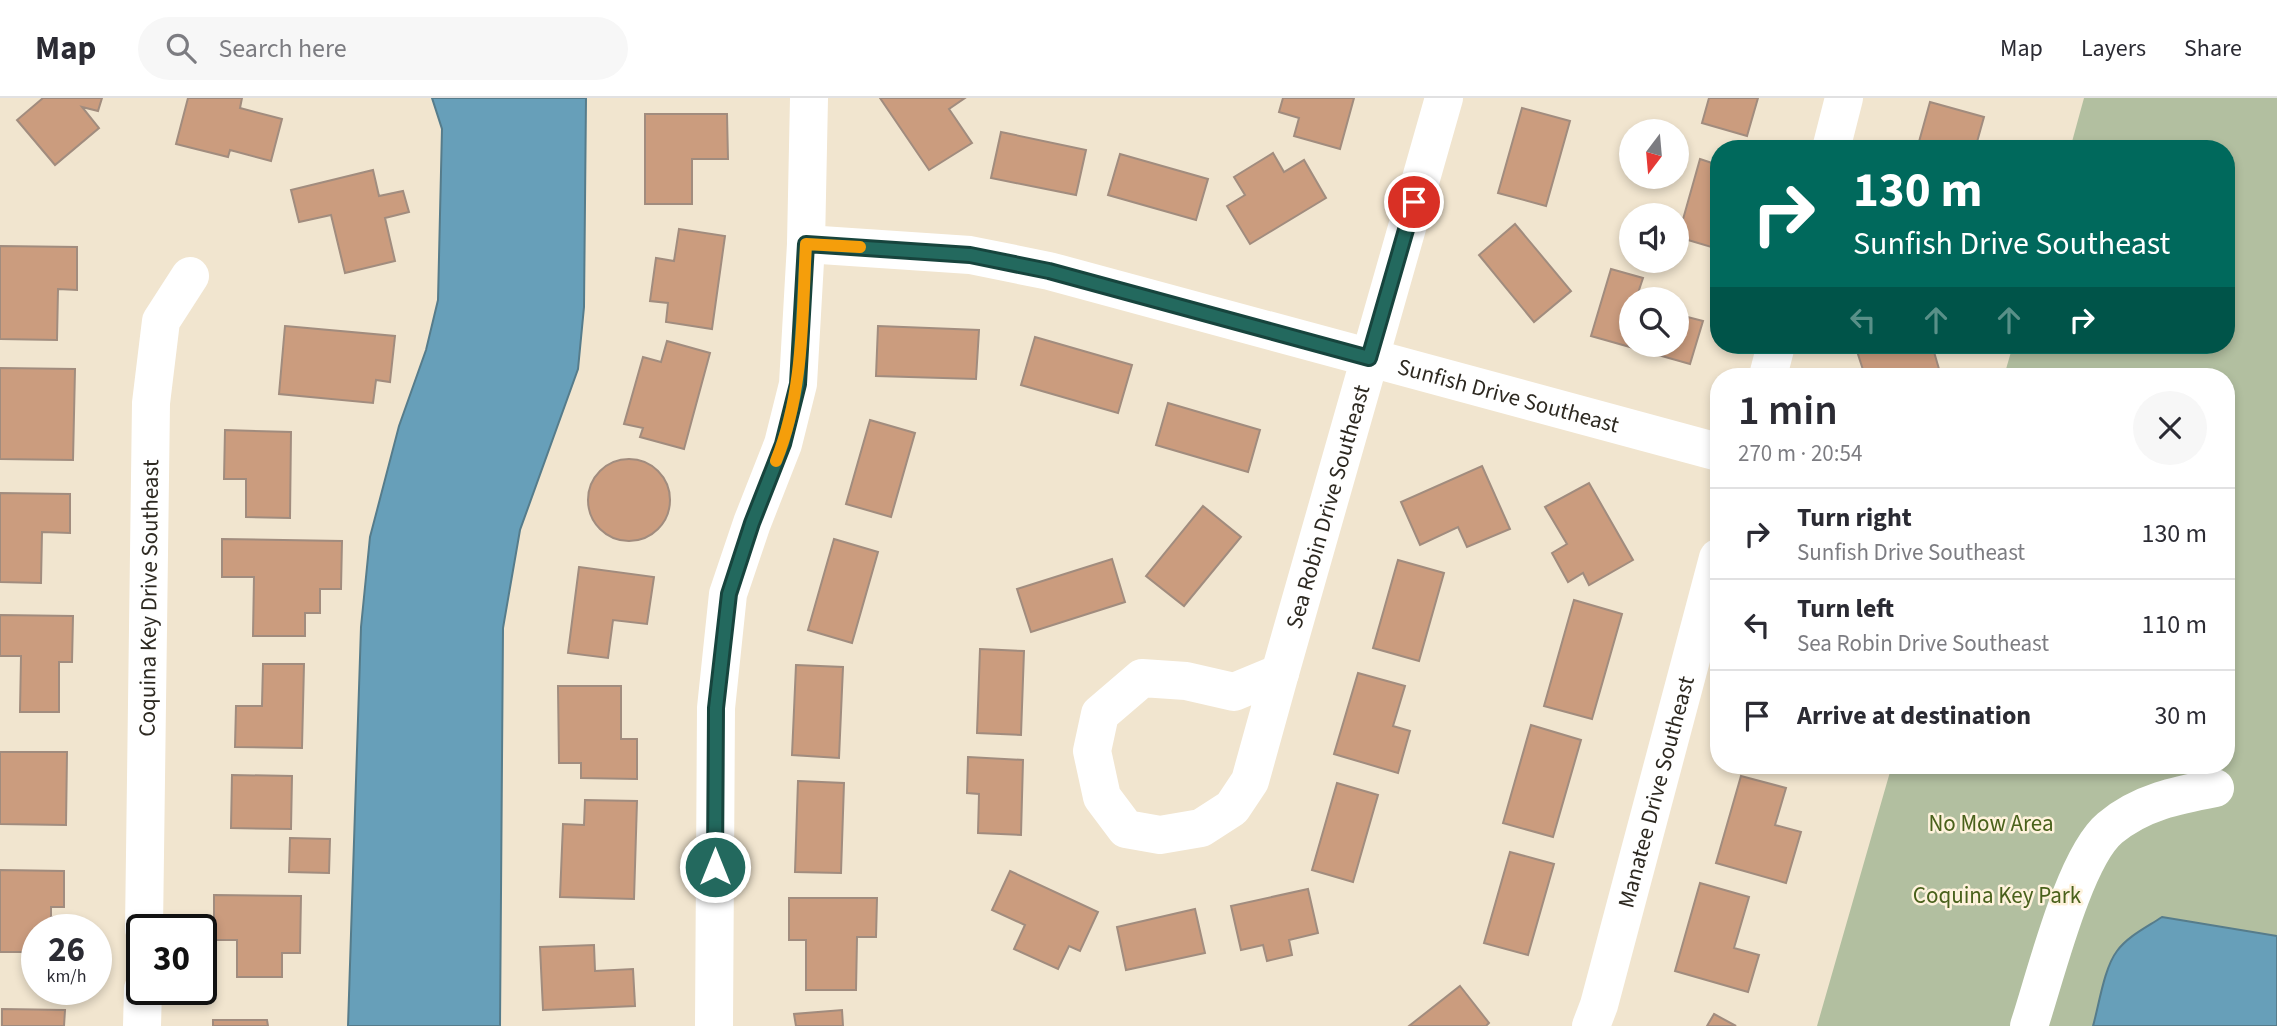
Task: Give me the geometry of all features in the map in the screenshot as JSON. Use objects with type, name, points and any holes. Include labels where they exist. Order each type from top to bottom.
[{"type":"street","points":[[715,1026],[716,708],[729,594],[752,523],[783,444],[798,384],[806,244],[809,98]]},
{"type":"street","name":"Sea Robin Drive Southeast","points":[[1280,673],[1234,692],[1186,681],[1142,678],[1100,714],[1093,751],[1102,797],[1126,829],[1160,835],[1200,828],[1232,808],[1250,781],[1444,98]]},
{"type":"street","points":[[1832,140],[1844,98]]},
{"type":"street","name":"Sunfish Drive Southeast","points":[[806,244],[984,258],[1049,271],[1710,450]]},
{"type":"street","name":"Coquina Key Drive Southeast","points":[[144,914],[151,403],[161,321],[190,276]]},
{"type":"street","name":"Manatee Drive Southeast","points":[[1591,1026],[1600,1005],[1710,588]]},
{"type":"street","points":[[2029,1026],[2079,874],[2109,828],[2163,798],[2215,788]]},
{"type":"street","points":[[142,1026],[143,1005]]},
{"type":"green space","name":"Coquina Key Park","points":[[2084,98],[2277,98],[2277,936],[2162,918],[2116,952],[2093,1026],[1817,1026],[1889,774],[2235,774],[2235,368],[2006,368],[2010,354],[2235,354],[2235,140],[2072,140]]},
{"type":"water","points":[[432,98],[586,98],[584,307],[578,369],[520,530],[503,628],[500,1026],[348,1026],[361,627],[370,537],[399,426],[426,350],[438,300],[442,129]]},
{"type":"water","points":[[2162,917],[2277,936],[2277,1026],[2093,1026],[2112,958],[2132,936]]},
{"type":"building","points":[[43,98],[102,98],[98,111],[82,107],[99,128],[55,165],[17,120]]},
{"type":"building","points":[[188,98],[242,98],[240,108],[282,119],[271,161],[230,150],[228,157],[176,144]]},
{"type":"building","points":[[880,98],[965,98],[949,109],[972,143],[929,170]]},
{"type":"building","points":[[1283,98],[1354,98],[1340,149],[1294,136],[1299,118],[1279,112]]},
{"type":"building","points":[[1709,98],[1758,98],[1747,136],[1702,123]]},
{"type":"building","points":[[1930,102],[1984,117],[1978,140],[1919,140]]},
{"type":"building","points":[[1522,108],[1570,121],[1546,206],[1498,193]]},
{"type":"building","points":[[645,114],[727,114],[728,159],[692,159],[692,204],[645,204]]},
{"type":"building","points":[[1001,132],[1086,150],[1076,195],[991,178]]},
{"type":"building","points":[[1273,153],[1284,172],[1304,160],[1326,198],[1250,244],[1227,206],[1245,195],[1234,177]]},
{"type":"building","points":[[1120,154],[1208,179],[1196,220],[1108,195]]},
{"type":"building","points":[[1700,159],[1710,162],[1710,247],[1689,240],[1688,203]]},
{"type":"building","points":[[373,170],[379,196],[403,191],[409,212],[385,218],[395,261],[345,273],[331,215],[299,222],[291,190]]},
{"type":"building","points":[[1515,224],[1571,291],[1534,322],[1479,255]]},
{"type":"building","points":[[679,229],[725,236],[712,329],[666,322],[668,303],[650,301],[656,258],[674,261]]},
{"type":"building","points":[[0,246],[77,247],[77,290],[58,289],[57,340],[0,339]]},
{"type":"building","points":[[1611,269],[1643,278],[1640,287],[1619,287],[1619,344],[1591,336]]},
{"type":"building","points":[[1689,317],[1703,321],[1690,364],[1665,357],[1689,357]]},
{"type":"building","points":[[285,326],[395,336],[390,382],[376,380],[373,403],[279,394]]},
{"type":"building","points":[[878,326],[979,330],[976,379],[876,376]]},
{"type":"building","points":[[1035,337],[1132,365],[1118,413],[1021,385]]},
{"type":"building","points":[[667,341],[710,353],[684,449],[640,437],[643,428],[624,424],[643,357],[661,362]]},
{"type":"building","points":[[1858,354],[1935,354],[1939,368],[1862,368]]},
{"type":"building","points":[[0,368],[75,369],[73,460],[0,459]]},
{"type":"building","points":[[1168,403],[1260,430],[1248,472],[1156,445]]},
{"type":"building","points":[[870,420],[915,433],[891,517],[846,504]]},
{"type":"building","points":[[225,430],[291,432],[290,518],[246,517],[246,479],[224,479]]},
{"type":"building","points":[[629,459],[645,462],[658,471],[667,484],[670,500],[667,516],[658,529],[645,538],[629,541],[613,538],[600,529],[591,516],[588,500],[591,484],[600,471],[613,462]]},
{"type":"building","points":[[1482,466],[1510,529],[1467,547],[1458,527],[1420,545],[1401,502]]},
{"type":"building","points":[[1589,483],[1633,560],[1589,585],[1583,573],[1568,582],[1552,553],[1567,544],[1545,507]]},
{"type":"building","points":[[0,493],[70,494],[70,533],[42,532],[41,583],[0,582]]},
{"type":"building","points":[[1203,506],[1241,537],[1184,606],[1146,576]]},
{"type":"building","points":[[222,539],[342,541],[341,589],[320,589],[320,613],[305,613],[305,636],[253,636],[254,577],[222,577]]},
{"type":"building","points":[[834,539],[878,552],[852,643],[808,630]]},
{"type":"building","points":[[1112,559],[1125,602],[1031,632],[1017,589]]},
{"type":"building","points":[[1398,560],[1444,573],[1419,661],[1373,648]]},
{"type":"building","points":[[579,567],[654,577],[647,624],[613,620],[608,658],[568,653]]},
{"type":"building","points":[[1574,600],[1622,614],[1592,719],[1544,706]]},
{"type":"building","points":[[0,615],[73,616],[72,662],[59,662],[59,712],[20,712],[21,656],[0,656]]},
{"type":"building","points":[[980,649],[1024,651],[1021,735],[977,733]]},
{"type":"building","points":[[263,664],[304,664],[302,748],[235,747],[236,706],[262,706]]},
{"type":"building","points":[[796,665],[843,667],[839,758],[792,755]]},
{"type":"building","points":[[1358,673],[1405,686],[1393,726],[1410,731],[1398,773],[1334,754]]},
{"type":"building","points":[[558,686],[621,686],[621,739],[637,739],[637,779],[581,778],[581,763],[559,763]]},
{"type":"building","points":[[1531,725],[1581,740],[1553,837],[1503,823]]},
{"type":"building","points":[[0,752],[67,752],[66,825],[0,824]]},
{"type":"building","points":[[968,757],[1023,760],[1021,835],[978,833],[979,794],[967,793]]},
{"type":"building","points":[[232,775],[292,776],[291,829],[231,828]]},
{"type":"building","points":[[1741,776],[1786,788],[1775,825],[1801,832],[1786,883],[1716,863]]},
{"type":"building","points":[[798,781],[844,783],[841,873],[795,872]]},
{"type":"building","points":[[1337,783],[1378,795],[1353,882],[1312,870]]},
{"type":"building","points":[[585,800],[637,801],[634,899],[560,897],[563,824],[584,825]]},
{"type":"building","points":[[290,838],[330,839],[329,873],[289,872]]},
{"type":"building","points":[[1510,852],[1554,864],[1528,955],[1484,943]]},
{"type":"building","points":[[0,870],[64,871],[64,907],[51,907],[51,914],[21,914],[21,952],[0,952]]},
{"type":"building","points":[[1010,871],[1098,912],[1080,951],[1069,946],[1058,969],[1014,949],[1025,925],[992,910]]},
{"type":"building","points":[[1700,883],[1749,897],[1734,948],[1759,955],[1748,992],[1675,971]]},
{"type":"building","points":[[1308,889],[1318,933],[1289,940],[1292,955],[1267,961],[1263,945],[1241,950],[1231,906]]},
{"type":"building","points":[[214,895],[301,896],[300,953],[282,953],[282,977],[237,977],[237,940],[217,940],[217,914],[214,914]]},
{"type":"building","points":[[789,898],[877,898],[876,937],[857,937],[856,990],[806,990],[806,940],[789,940]]},
{"type":"building","points":[[1195,909],[1205,953],[1126,970],[1117,927]]},
{"type":"building","points":[[594,945],[595,971],[633,969],[635,1006],[543,1010],[540,947]]},
{"type":"building","points":[[1460,986],[1489,1023],[1486,1026],[1409,1026]]},
{"type":"building","points":[[2,1009],[65,1010],[64,1026],[2,1026]]},
{"type":"building","points":[[842,1010],[843,1026],[796,1026],[794,1014]]},
{"type":"building","points":[[1714,1014],[1736,1026],[1707,1026]]},
{"type":"building","points":[[213,1020],[267,1020],[268,1026],[213,1026]]},
{"type":"slow traffic","points":[[776,461],[798,384],[806,244],[860,247]]},
{"type":"route","points":[[715,867],[716,708],[729,594],[752,523],[783,444],[798,384],[806,244],[970,255],[1049,271],[1369,358],[1414,202]]},
{"type":"park label","name":"No Mow Area","points":[[1991,823]]}]
